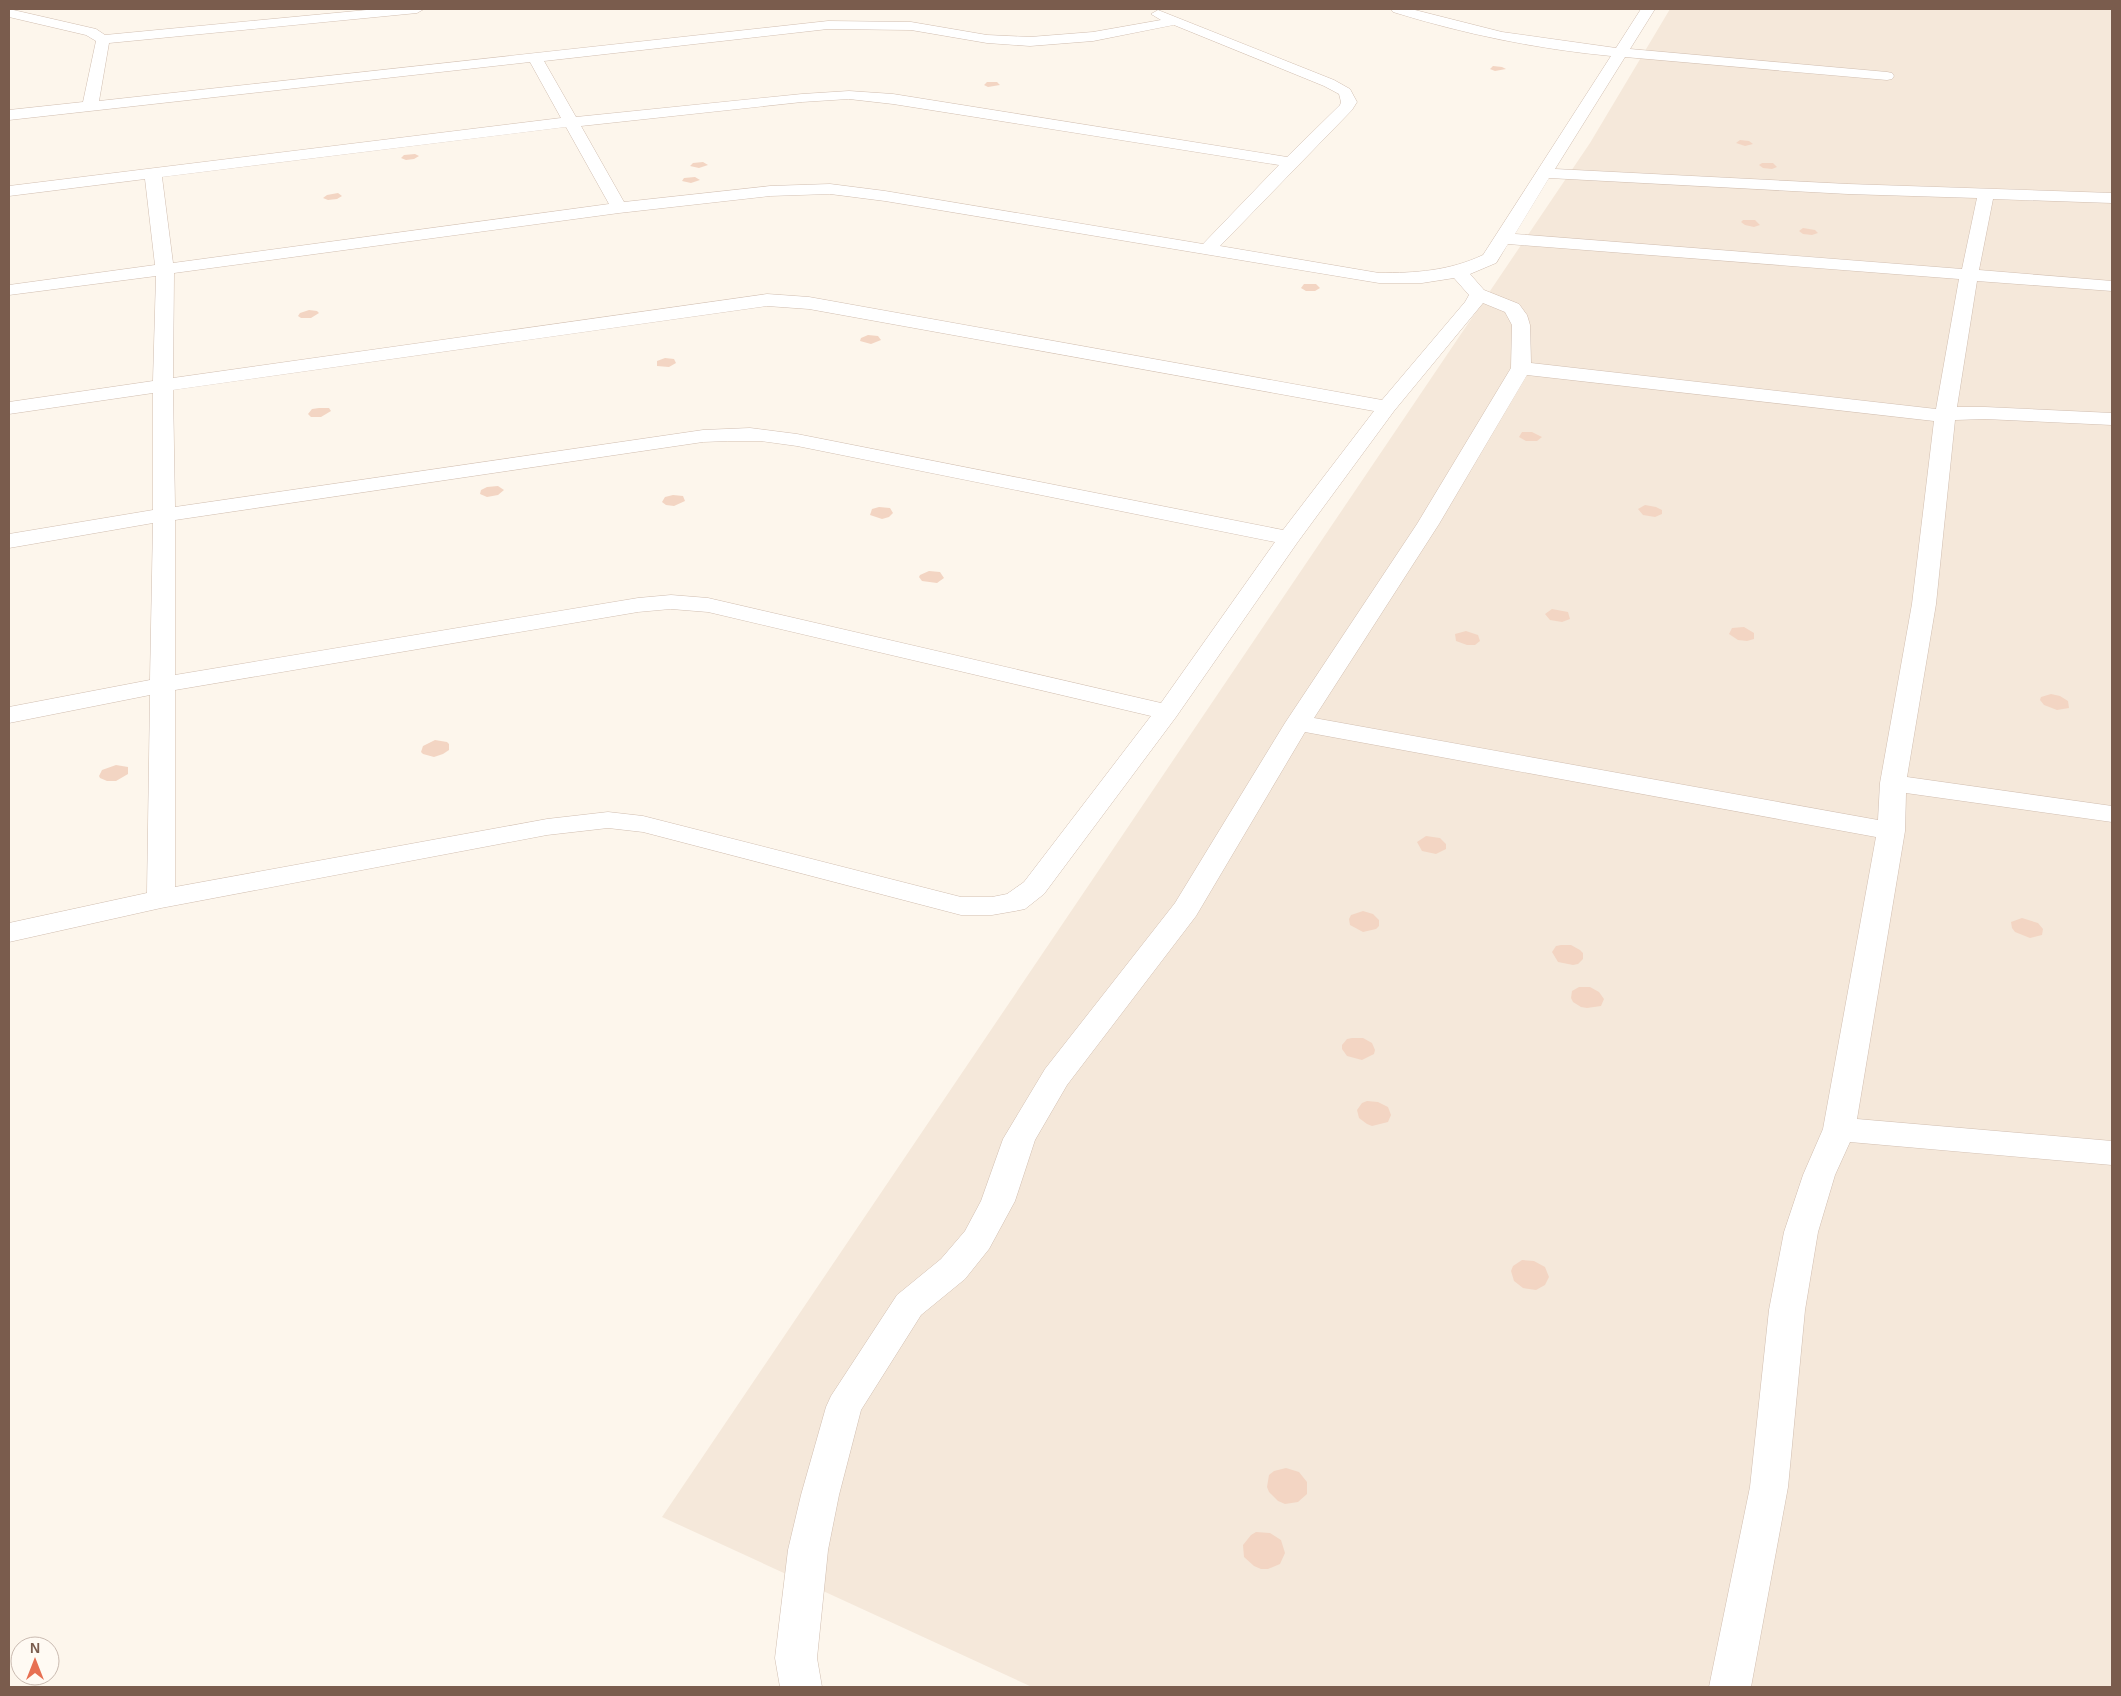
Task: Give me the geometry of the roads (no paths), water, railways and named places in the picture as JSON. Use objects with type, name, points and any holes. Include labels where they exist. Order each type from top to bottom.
[{"type":"street","points":[[9,13],[91,32],[103,40],[408,9]]},
{"type":"street","points":[[1145,9],[1329,83],[1345,92],[1349,102],[1347,107],[1291,162],[1207,250]]},
{"type":"street","points":[[1398,9],[1494,36],[1619,53],[1887,76]]},
{"type":"street","points":[[9,290],[619,208],[776,190],[830,189],[886,196],[1379,278],[1437,277],[1459,273],[1490,259],[1648,9]]},
{"type":"street","points":[[37,19],[55,12]]},
{"type":"street","points":[[9,115],[828,25],[868,24],[921,27],[982,38],[1062,42],[1110,35],[1175,21]]},
{"type":"street","points":[[90,106],[103,40]]},
{"type":"street","points":[[534,56],[619,208]]},
{"type":"street","points":[[9,191],[570,122],[802,98],[849,95],[893,99],[1291,162]]},
{"type":"street","points":[[1546,173],[1703,182],[2112,198]]},
{"type":"street","points":[[152,174],[165,270],[161,899]]},
{"type":"street","points":[[1730,1687],[1769,1487],[1787,1310],[1801,1232],[1819,1175],[1839,1129],[1891,831],[1893,784],[1924,604],[1945,416],[1969,276],[1986,194]]},
{"type":"street","points":[[1504,238],[2112,286]]},
{"type":"street","points":[[801,1687],[796,1658],[808,1550],[820,1495],[844,1407],[909,1305],[953,1269],[978,1240],[998,1201],[1018,1139],[1056,1077],[1186,910],[1298,723],[1428,524],[1521,368],[1522,325],[1518,315],[1512,308],[1478,294],[1459,273]]},
{"type":"street","points":[[9,932],[161,899],[548,827],[608,820],[643,824],[961,906],[992,906],[1015,902],[1034,888],[1167,712],[1289,538],[1387,407],[1473,304],[1478,294]]},
{"type":"street","points":[[9,408],[734,303],[766,300],[809,303],[1387,407]]},
{"type":"street","points":[[1521,368],[1945,416],[1959,413],[1984,413],[2112,419]]},
{"type":"street","points":[[9,541],[164,515],[703,436],[737,433],[762,434],[797,440],[1289,538]]},
{"type":"street","points":[[9,715],[161,685],[638,605],[671,602],[708,604],[1167,712]]},
{"type":"street","points":[[1298,723],[1891,831]]},
{"type":"street","points":[[1893,784],[2112,814]]},
{"type":"street","points":[[1839,1129],[2112,1153]]}]
